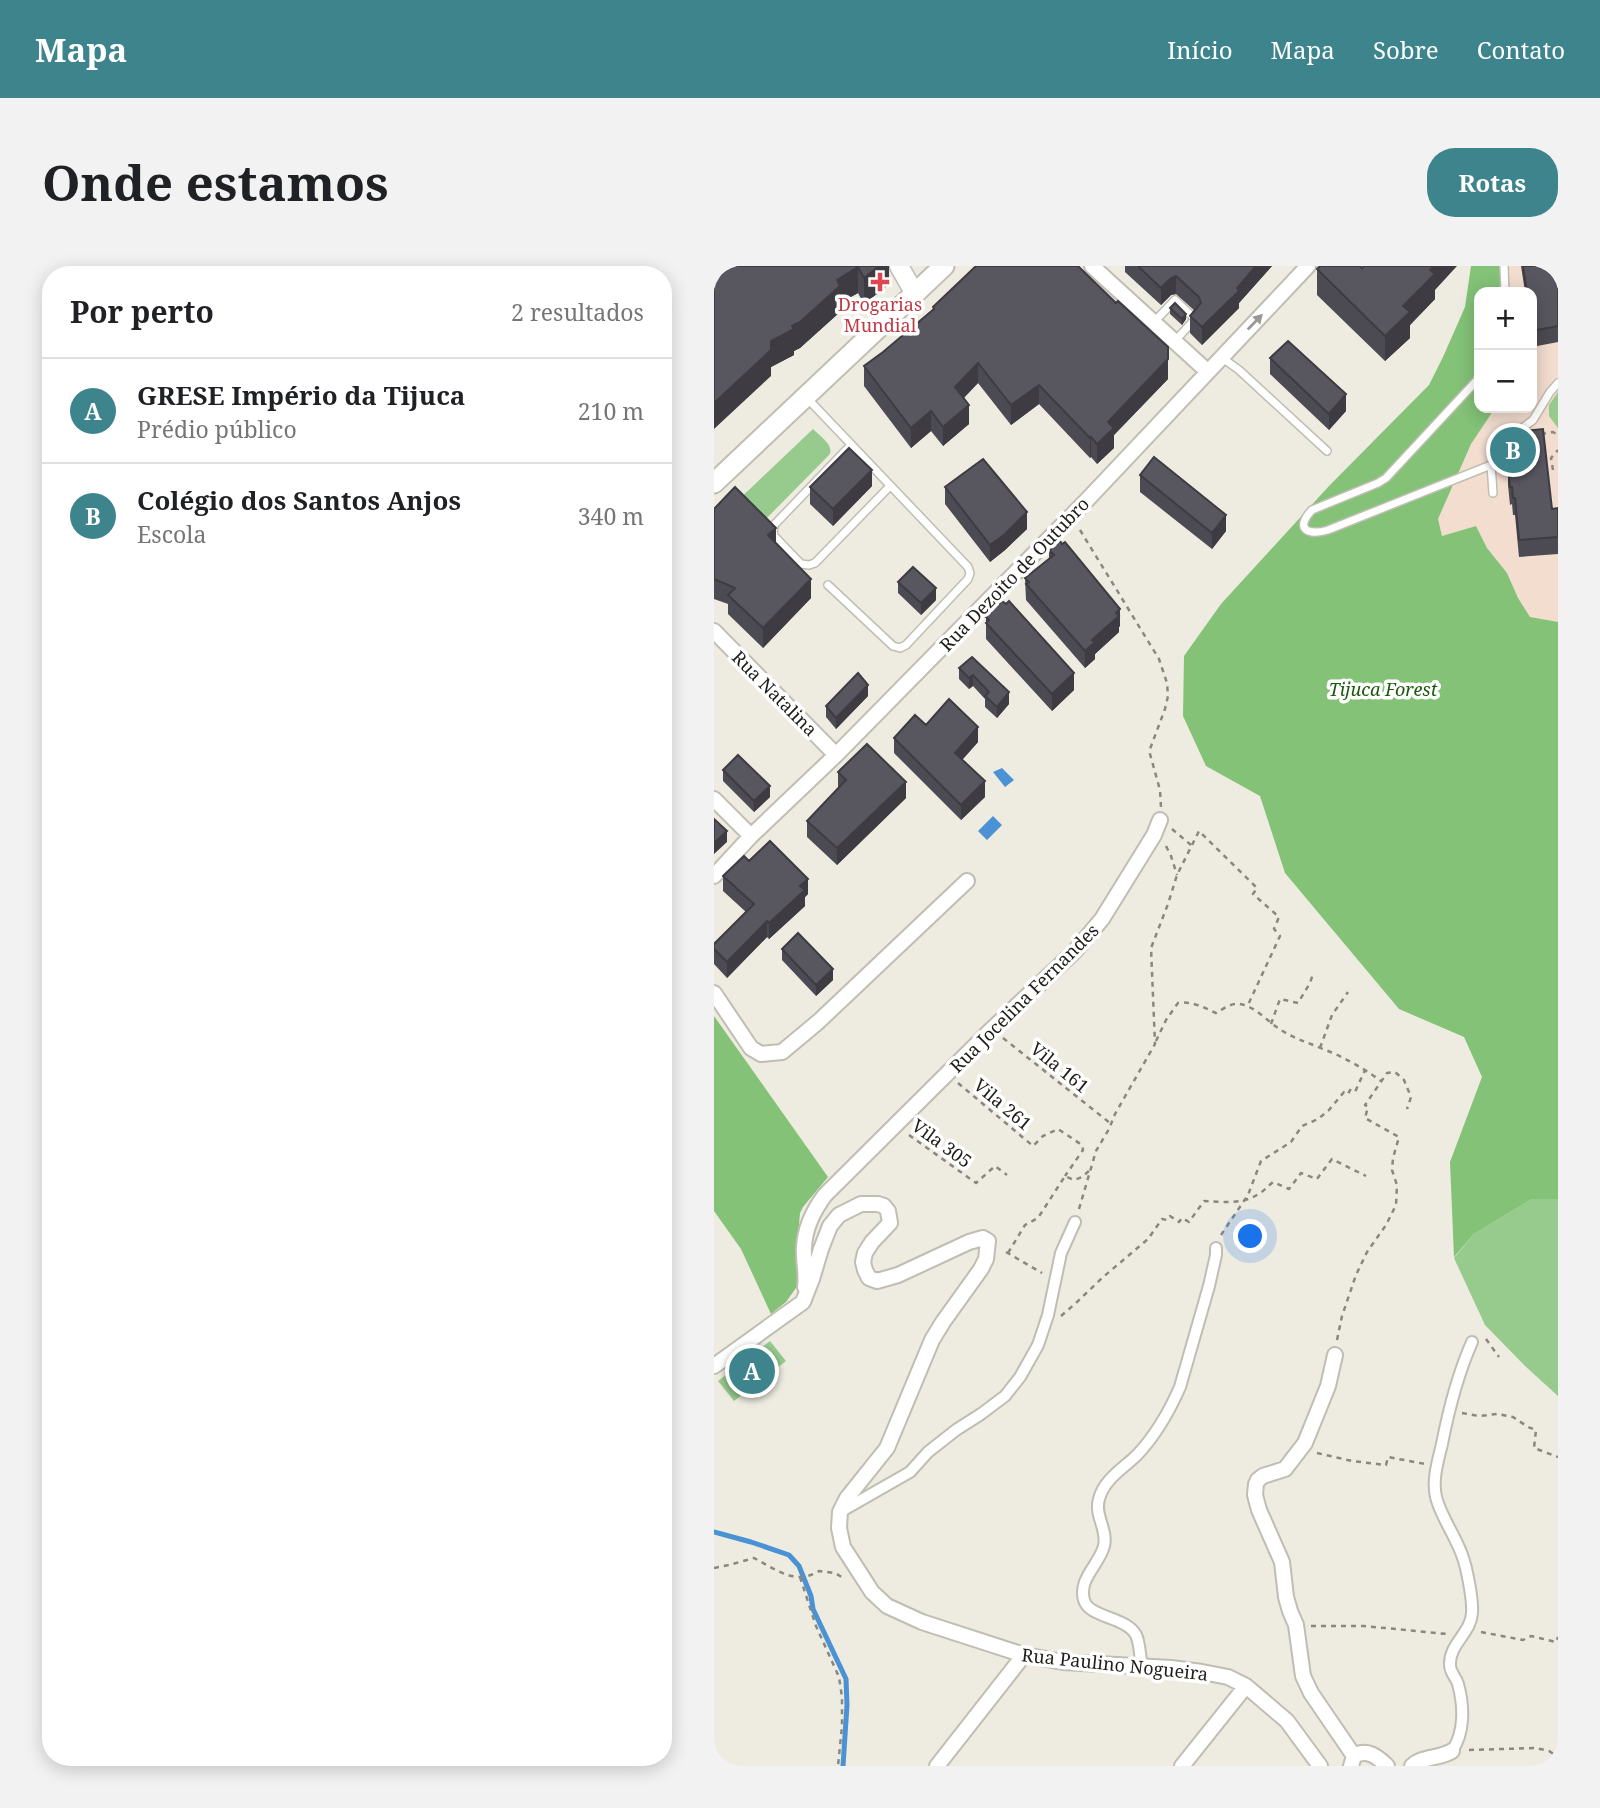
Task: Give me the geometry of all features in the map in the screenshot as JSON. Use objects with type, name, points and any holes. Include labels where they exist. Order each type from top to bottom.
[{"type":"main road","points":[[714,483],[944,266]]},
{"type":"street","points":[[900,266],[915,293]]},
{"type":"street","points":[[1092,266],[1207,371]]},
{"type":"street","name":"Rua Dezoito de Outubro","points":[[714,876],[1071,516],[1308,266]]},
{"type":"street","name":"Rua Natalina","points":[[714,631],[836,755]]},
{"type":"street","points":[[714,799],[751,836]]},
{"type":"street","name":"Rua Jocelina Fernandes","points":[[803,1302],[806,1279],[804,1247],[808,1223],[825,1195],[1090,935],[1154,835],[1160,820]]},
{"type":"street","points":[[714,993],[751,1048],[761,1054],[782,1052],[818,1022],[967,881]]},
{"type":"street","points":[[714,1366],[803,1302],[830,1226],[839,1215],[861,1204],[884,1206],[889,1214],[890,1223],[872,1242],[863,1262],[869,1278],[877,1281],[898,1275],[977,1239],[984,1238],[988,1241],[986,1259],[981,1269],[932,1340],[887,1448],[847,1498],[840,1512]]},
{"type":"street","points":[[840,1512],[910,1472],[928,1452],[1005,1396],[1020,1377],[1038,1345],[1048,1315],[1061,1253],[1075,1222]]},
{"type":"street","points":[[1142,1667],[1137,1636],[1125,1623],[1096,1612],[1087,1606],[1084,1600],[1085,1581],[1102,1552],[1105,1540],[1098,1500],[1108,1482],[1160,1427],[1171,1407],[1180,1387],[1209,1286],[1216,1248]]},
{"type":"street","points":[[1412,1766],[1418,1761],[1452,1751],[1457,1745],[1462,1726],[1457,1682],[1450,1669],[1450,1658],[1455,1644],[1469,1626],[1472,1612],[1462,1555],[1435,1494],[1436,1466],[1449,1409],[1456,1381],[1472,1342]]},
{"type":"street","points":[[1335,1355],[1328,1386],[1311,1430],[1300,1449],[1285,1469],[1264,1476],[1258,1480],[1255,1489],[1259,1510],[1282,1562],[1286,1597],[1296,1625],[1303,1676],[1311,1693],[1353,1761],[1360,1753],[1370,1754],[1387,1766]]},
{"type":"street","name":"Rua Paulino Nogueira","points":[[840,1512],[839,1528],[843,1547],[872,1592],[887,1606],[922,1622],[1024,1655],[1063,1662],[1202,1672],[1228,1677],[1246,1686],[1287,1721],[1320,1766]]},
{"type":"street","points":[[937,1766],[1024,1655]]},
{"type":"street","points":[[1182,1766],[1246,1686]]},
{"type":"lane","points":[[1504,266],[1505,287]]},
{"type":"lane","points":[[1154,323],[1175,300],[1195,319],[1174,342]]},
{"type":"lane","points":[[1221,357],[1239,370],[1327,451]]},
{"type":"lane","points":[[1474,383],[1386,478],[1312,510],[1306,516],[1304,528],[1316,534],[1328,530],[1491,465],[1507,440],[1533,420],[1558,383]]},
{"type":"lane","points":[[806,396],[968,567],[970,573],[968,579],[906,645],[900,648],[893,646],[828,585]]},
{"type":"lane","points":[[851,445],[775,524],[774,536],[801,564],[816,563],[890,486]]},
{"type":"lane","points":[[1491,465],[1493,493]]},
{"type":"path","points":[[1533,436],[1553,432],[1558,435]]},
{"type":"path","points":[[1553,470],[1551,458],[1558,450]]},
{"type":"path","points":[[1071,516],[1159,659],[1168,695],[1150,754],[1160,790],[1160,820],[1192,845]]},
{"type":"path","points":[[1154,1044],[1151,948],[1177,875],[1199,831],[1257,888],[1253,894],[1279,917],[1274,929],[1280,936],[1247,1007]]},
{"type":"path","points":[[1154,835],[1166,846],[1177,875]]},
{"type":"path","points":[[1271,1024],[1280,999],[1298,1003],[1313,975]]},
{"type":"path","points":[[1320,1048],[1332,1015],[1348,992]]},
{"type":"path","points":[[1075,1222],[1096,1151],[1166,1020],[1178,1003],[1199,1004],[1216,1013],[1237,1003],[1264,1017],[1293,1038],[1320,1048],[1381,1081]]},
{"type":"path","name":"Vila 161","points":[[992,1029],[1111,1124]]},
{"type":"path","points":[[1216,1248],[1223,1230],[1244,1201],[1261,1161],[1291,1142],[1303,1126],[1318,1119],[1344,1092],[1354,1092],[1365,1070]]},
{"type":"path","points":[[1335,1355],[1342,1316],[1356,1275],[1396,1205],[1397,1185],[1392,1170],[1399,1137],[1365,1118],[1368,1107],[1366,1105],[1381,1081],[1391,1071],[1399,1075],[1411,1097],[1407,1109]]},
{"type":"path","name":"Vila 261","points":[[947,1074],[1033,1146],[1043,1136],[1058,1129],[1082,1145],[1083,1150],[1065,1176]]},
{"type":"path","name":"Vila 305","points":[[895,1125],[976,1183],[995,1166],[1007,1175]]},
{"type":"path","points":[[1044,1328],[1143,1244],[1162,1219],[1167,1220],[1170,1216],[1179,1222],[1182,1218],[1189,1222],[1204,1201],[1244,1201],[1262,1192],[1273,1182],[1289,1189],[1301,1173],[1317,1179],[1332,1159],[1367,1176]]},
{"type":"path","points":[[1008,1253],[1025,1225],[1038,1218],[1065,1176],[1074,1180],[1090,1170]]},
{"type":"path","points":[[988,1241],[1054,1280]]},
{"type":"path","points":[[1449,1409],[1479,1416],[1497,1414],[1513,1417],[1536,1430],[1534,1448],[1558,1457]]},
{"type":"path","points":[[1300,1449],[1371,1464],[1386,1465],[1388,1457],[1436,1466]]},
{"type":"path","points":[[714,1568],[754,1558],[779,1571],[800,1577],[810,1577],[819,1571],[835,1573],[848,1580]]},
{"type":"path","points":[[800,1577],[816,1626],[839,1677],[842,1726],[838,1766]]},
{"type":"path","points":[[1296,1625],[1364,1626],[1463,1635],[1474,1630],[1523,1640],[1531,1636],[1556,1642],[1558,1637]]},
{"type":"path","points":[[1452,1751],[1535,1748],[1549,1751],[1558,1757]]},
{"type":"shaded area","points":[[1500,266],[1558,266],[1558,622],[1531,618],[1507,573],[1487,548],[1476,526],[1442,536],[1438,519],[1471,444],[1492,413],[1537,413],[1537,287],[1500,287]]},
{"type":"green space","name":"Tijuca Forest","points":[[1471,266],[1500,266],[1500,287],[1474,287],[1474,413],[1492,413],[1471,444],[1438,519],[1442,536],[1476,526],[1487,548],[1507,573],[1530,617],[1558,622],[1558,1199],[1532,1199],[1474,1234],[1454,1257],[1450,1162],[1482,1077],[1464,1037],[1399,1009],[1285,873],[1260,796],[1206,766],[1183,716],[1184,656],[1221,604],[1329,486],[1429,385],[1465,307]]},
{"type":"green space","points":[[1558,392],[1558,428],[1549,416],[1549,405]]},
{"type":"green space","points":[[813,429],[828,444],[830,454],[757,528],[733,505]]},
{"type":"green space","points":[[714,1016],[828,1177],[800,1213],[798,1285],[786,1302],[771,1314],[741,1249],[714,1211]]},
{"type":"green space","points":[[1532,1199],[1558,1199],[1558,1396],[1485,1325],[1454,1258],[1474,1234]]},
{"type":"green space","points":[[770,1341],[786,1361],[734,1401],[718,1381]]},
{"type":"water","points":[[1002,768],[1014,780],[1005,787],[993,772]]},
{"type":"water","points":[[993,816],[1002,825],[987,840],[978,831]]},
{"type":"building","points":[[714,266],[879,266],[864,278],[858,267],[837,280],[840,286],[792,326],[794,329],[771,341],[771,350],[714,403]]},
{"type":"building","points":[[976,266],[1078,266],[1168,347],[1168,359],[1108,422],[1114,428],[1097,444],[1039,385],[1011,405],[978,363],[955,387],[969,405],[943,427],[931,411],[911,428],[864,366],[934,309],[933,307]]},
{"type":"building","points":[[1138,266],[1256,266],[1237,288],[1239,291],[1202,327],[1190,316],[1201,303],[1199,297],[1176,276],[1161,288]]},
{"type":"building","points":[[1320,266],[1434,266],[1430,270],[1435,274],[1403,306],[1410,312],[1385,336],[1317,269]]},
{"type":"building","points":[[1523,266],[1558,266],[1558,326],[1537,330],[1537,287],[1526,287]]},
{"type":"building","points":[[1175,303],[1186,314],[1182,319],[1170,308]]},
{"type":"building","points":[[1288,341],[1346,394],[1329,414],[1270,358]]},
{"type":"building","points":[[1543,429],[1552,509],[1558,508],[1558,537],[1519,540],[1515,498],[1510,487],[1508,468],[1520,467],[1516,432]]},
{"type":"building","points":[[849,448],[872,470],[833,509],[810,487]]},
{"type":"building","points":[[1154,457],[1226,515],[1212,533],[1140,475]]},
{"type":"building","points":[[983,459],[1027,512],[990,545],[945,487]]},
{"type":"building","points":[[735,487],[776,528],[768,535],[811,579],[763,628],[728,595],[735,588],[714,579],[714,509]]},
{"type":"building","points":[[1060,541],[1062,544],[1065,542],[1120,609],[1116,613],[1119,616],[1092,640],[1095,642],[1085,651],[1026,584],[1029,582],[1025,578],[1054,555],[1049,550]]},
{"type":"building","points":[[913,567],[936,588],[921,603],[898,582]]},
{"type":"building","points":[[1002,601],[1006,604],[1009,601],[1074,673],[1052,694],[986,623],[989,620],[986,617]]},
{"type":"building","points":[[972,657],[1009,692],[997,707],[985,696],[989,692],[973,675],[969,678],[959,668]]},
{"type":"building","points":[[858,673],[868,685],[836,718],[826,706]]},
{"type":"building","points":[[949,699],[978,727],[955,753],[985,781],[961,805],[894,738],[915,715],[926,725]]},
{"type":"building","points":[[867,744],[906,782],[837,848],[807,821],[846,780],[838,772]]},
{"type":"building","points":[[738,755],[770,786],[754,801],[723,770]]},
{"type":"building","points":[[714,819],[727,831],[714,843]]},
{"type":"building","points":[[770,841],[808,879],[800,886],[805,890],[769,923],[767,921],[727,962],[714,949],[714,944],[754,904],[723,876],[744,856],[749,861]]},
{"type":"building","points":[[798,933],[833,969],[816,985],[782,949]]},
{"type":"waterway","points":[[714,1532],[789,1555],[799,1566],[811,1596],[813,1609],[846,1679],[843,1766]]},
{"type":"place","name":"Drogarias Mundial","points":[[880,282]]},
{"type":"place","name":"Colégio dos Santos Anjos","points":[[1513,450]]},
{"type":"place","name":"GRESE Império da Tijuca","points":[[752,1371]]}]
